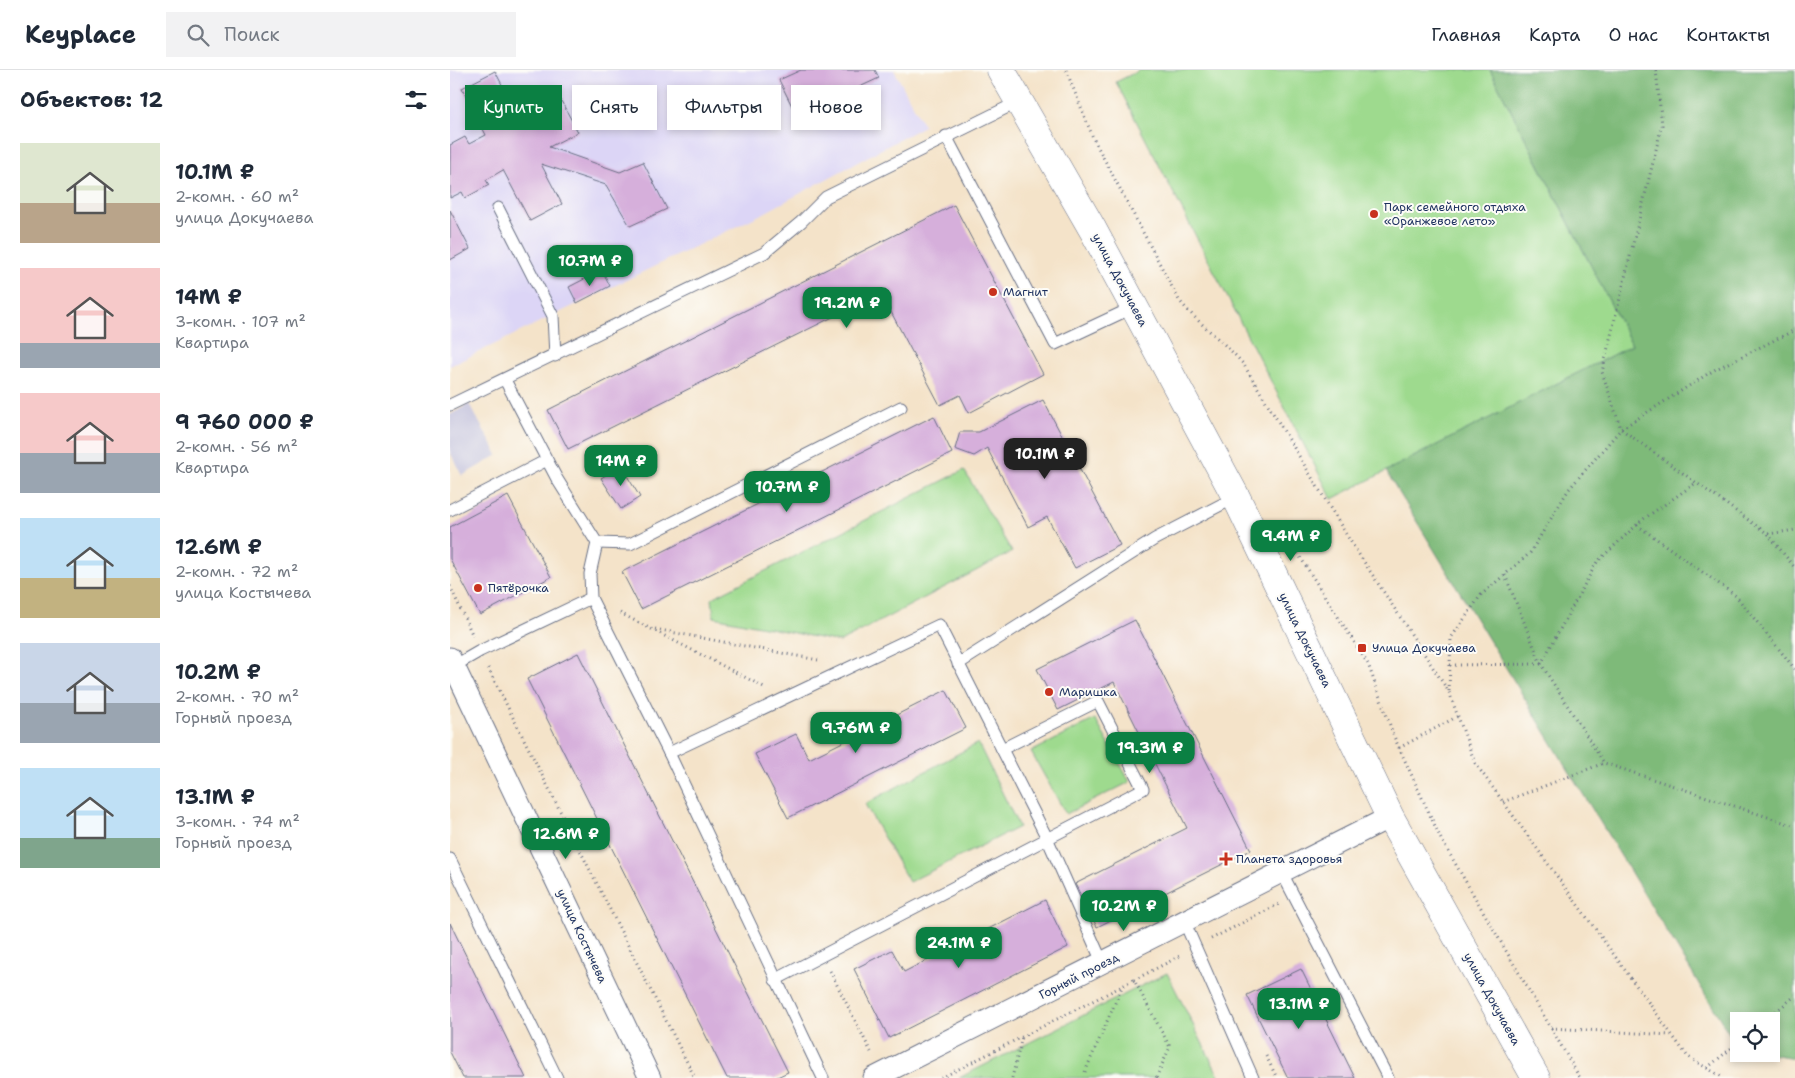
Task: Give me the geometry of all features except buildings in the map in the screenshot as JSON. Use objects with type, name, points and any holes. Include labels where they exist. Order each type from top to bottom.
[{"type":"main road","name":"улица Докучаева","points":[[1001,70],[1134,307],[1236,497],[1390,817],[1536,1078]]},
{"type":"street","name":"улица Костычева","points":[[452,662],[650,1078]]},
{"type":"street","name":"Горный проезд","points":[[887,1074],[1390,817]]},
{"type":"lane","points":[[450,405],[555,356],[764,253],[801,222],[826,197],[1020,101]]},
{"type":"lane","points":[[946,136],[1056,344],[1134,307]]},
{"type":"lane","points":[[498,208],[553,316],[555,356]]},
{"type":"lane","points":[[505,380],[547,460],[597,543],[590,574],[591,598],[669,753],[823,1078]]},
{"type":"lane","points":[[597,543],[630,544],[901,407]]},
{"type":"lane","points":[[450,510],[547,460]]},
{"type":"lane","points":[[958,664],[1155,538],[1236,497]]},
{"type":"lane","points":[[452,662],[480,651],[591,598]]},
{"type":"lane","points":[[669,753],[939,625],[1047,838],[1103,964]]},
{"type":"lane","points":[[775,980],[1143,789],[1098,702],[1002,749]]},
{"type":"lane","points":[[450,859],[557,1078]]},
{"type":"lane","points":[[1282,873],[1388,1078]]},
{"type":"lane","points":[[1184,922],[1253,1078]]},
{"type":"path","points":[[1066,70],[1094,140],[1178,300],[1194,319],[1229,346],[1244,365],[1349,539],[1449,692],[1460,716],[1475,763],[1688,1057],[1724,1078]]},
{"type":"path","points":[[1656,70],[1662,125],[1602,372],[1621,429],[1768,534],[1795,568]]},
{"type":"path","points":[[1449,692],[1450,638],[1481,595],[1530,553],[1569,489],[1621,429],[1714,370],[1795,330]]},
{"type":"path","points":[[1541,664],[1597,562],[1637,525],[1696,483]]},
{"type":"path","points":[[1637,525],[1736,596],[1795,669]]},
{"type":"path","points":[[1768,534],[1795,530]]},
{"type":"path","points":[[1295,548],[1368,664],[1399,748],[1441,839],[1580,1078]]},
{"type":"path","points":[[1504,575],[1541,664],[1604,763],[1795,826]]},
{"type":"path","points":[[450,586],[480,651],[696,1078]]},
{"type":"path","points":[[591,598],[785,698]]},
{"type":"path","points":[[650,628],[850,667]]},
{"type":"path","points":[[1450,665],[1541,664]]},
{"type":"path","points":[[1399,748],[1460,716]]},
{"type":"path","points":[[1503,802],[1604,763]]},
{"type":"path","points":[[941,1078],[1294,896]]},
{"type":"path","points":[[822,955],[887,1074]]},
{"type":"path","points":[[1134,980],[1170,1047],[1156,1078]]},
{"type":"path","points":[[1085,1072],[1122,986]]},
{"type":"path","points":[[1775,1012],[1795,996]]},
{"type":"path","points":[[1551,1028],[1671,1035]]},
{"type":"path","points":[[1012,1078],[1022,1037]]},
{"type":"path","points":[[1706,1068],[1730,1049]]},
{"type":"path","points":[[1264,1052],[1277,1078]]},
{"type":"shaded area","points":[[450,70],[894,70],[924,126],[764,213],[450,366]]},
{"type":"shaded area","points":[[469,404],[498,455],[462,476],[450,452],[450,415]]},
{"type":"green space","name":"Парк семейного отдыха «Оранжевое лето»","points":[[1140,70],[1490,70],[1632,345],[1332,499],[1116,82]]},
{"type":"green space","points":[[1490,70],[1795,70],[1795,1058],[1780,1056],[1780,1012],[1730,1012],[1730,1035],[1386,471],[1632,345]]},
{"type":"green space","points":[[964,470],[1012,552],[840,642],[714,617],[712,598]]},
{"type":"green space","points":[[1095,719],[1130,782],[1066,814],[1031,752]]},
{"type":"green space","points":[[978,743],[1019,827],[909,882],[865,804]]},
{"type":"green space","points":[[1167,973],[1220,1078],[959,1078]]},
{"type":"place","name":"Парк семейного отдыха «Оранжевое лето»","points":[[1374,214]]},
{"type":"place","name":"Магнит","points":[[993,292]]},
{"type":"place","name":"Пятёрочка","points":[[478,588]]},
{"type":"place","name":"Улица Докучаева","points":[[1362,648]]},
{"type":"place","name":"Маришка","points":[[1049,692]]},
{"type":"place","name":"Планета здоровья","points":[[1226,859]]}]
